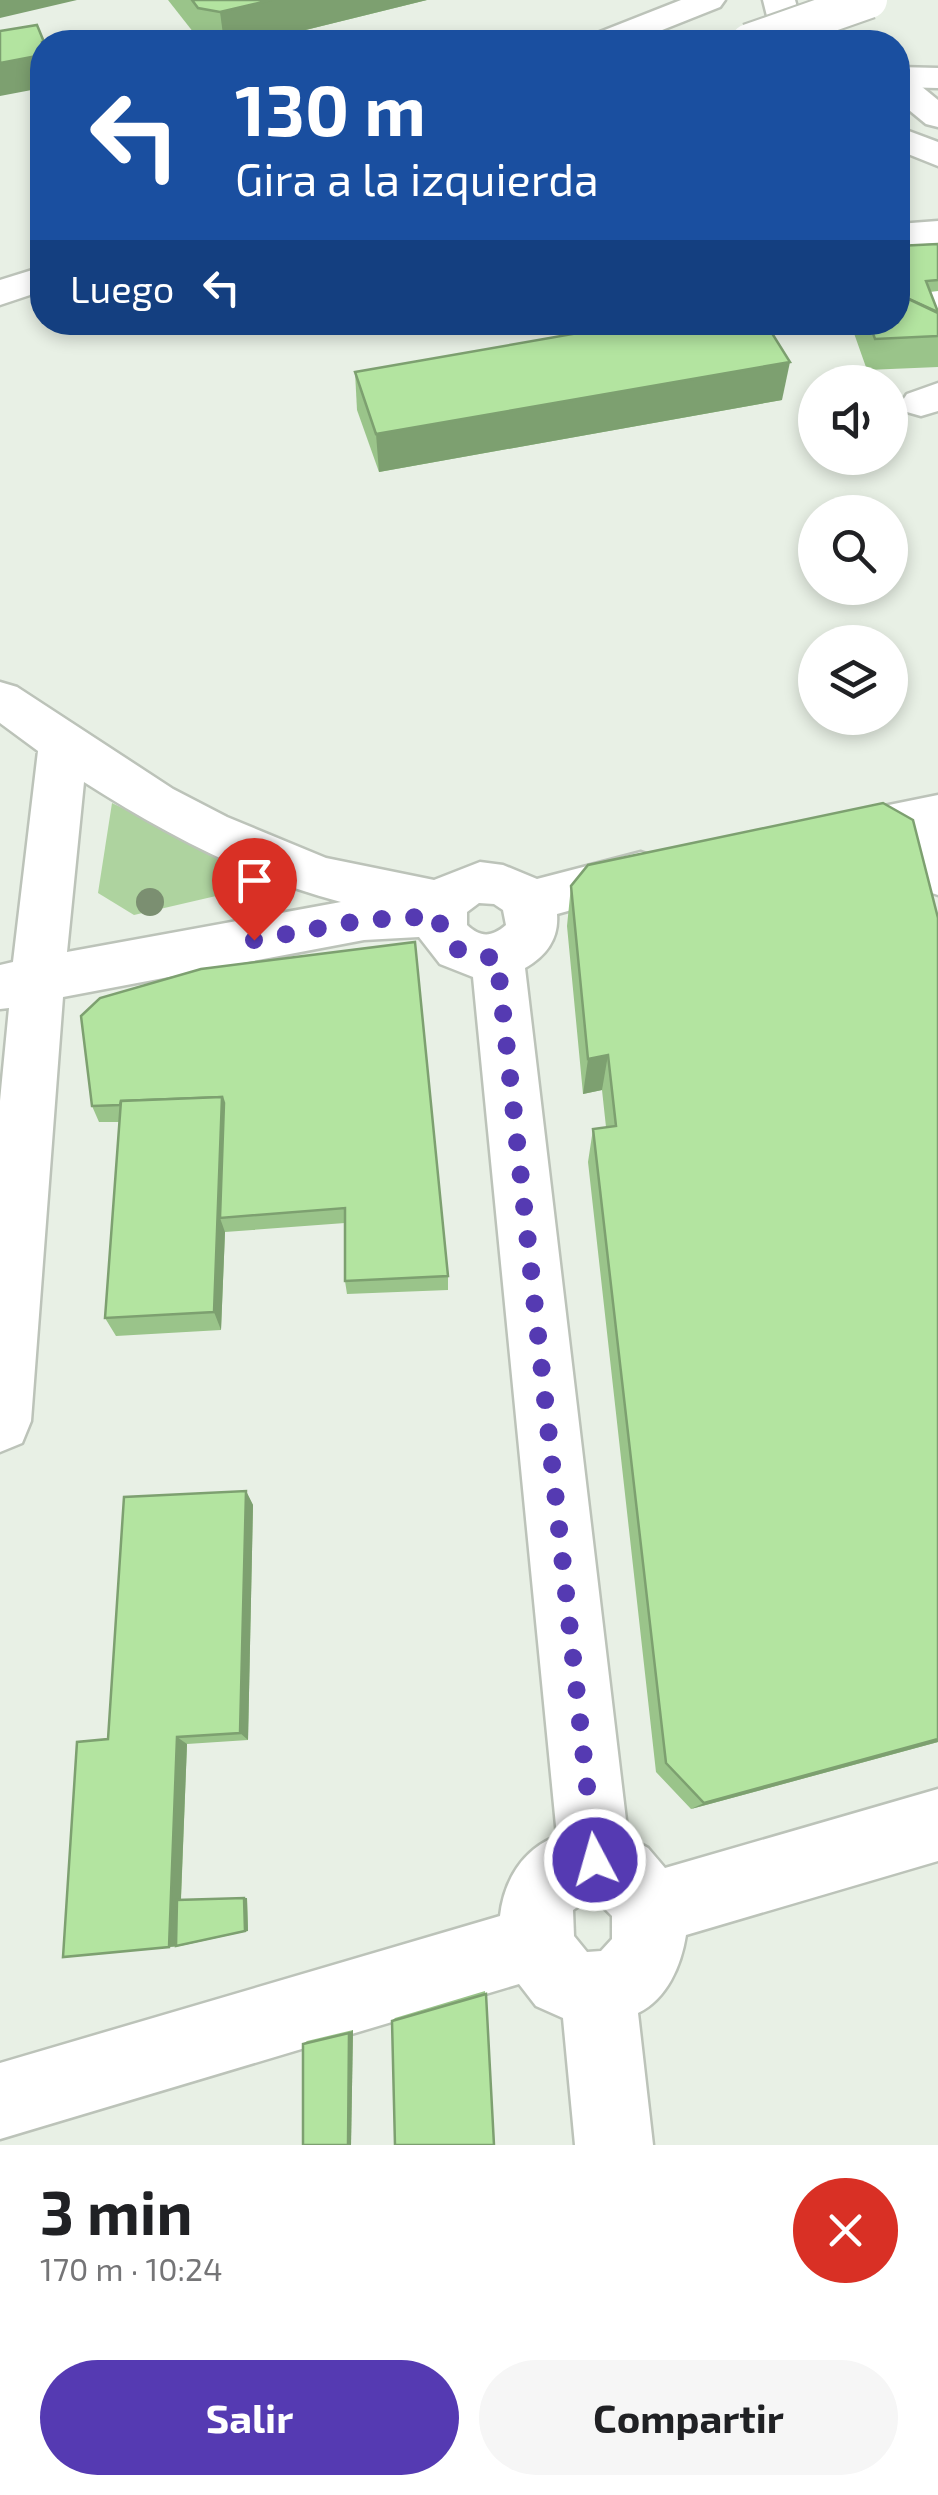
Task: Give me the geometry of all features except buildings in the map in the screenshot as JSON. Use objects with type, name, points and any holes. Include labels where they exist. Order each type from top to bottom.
[{"type":"main road","points":[[634,30],[709,0]]},
{"type":"main road","points":[[779,0],[784,16],[795,30]]},
{"type":"main road","points":[[783,30],[869,0]]},
{"type":"main road","points":[[910,79],[938,78]]},
{"type":"main road","points":[[910,91],[938,117]]},
{"type":"main road","points":[[910,142],[938,155]]},
{"type":"main road","points":[[910,233],[938,232]]},
{"type":"main road","points":[[910,251],[938,298]]},
{"type":"main road","points":[[0,293],[30,282]]},
{"type":"main road","points":[[0,309],[30,298]]},
{"type":"main road","points":[[0,323],[30,312]]},
{"type":"main road","points":[[7,710],[153,804],[307,874],[442,909]]},
{"type":"main road","points":[[0,1421],[20,983],[63,747]]},
{"type":"main road","points":[[790,842],[930,815],[938,875]]},
{"type":"main road","points":[[528,902],[564,890],[678,865]]},
{"type":"main road","points":[[494,882],[520,893],[528,902],[533,925],[529,936],[497,957],[468,955],[455,948],[440,928],[442,909],[461,886],[494,882]]},
{"type":"main road","points":[[20,983],[442,909]]},
{"type":"main road","points":[[497,957],[595,1860]]},
{"type":"main road","points":[[647,1910],[938,1825]]},
{"type":"main road","points":[[595,1860],[628,1875],[647,1910],[649,1933],[644,1954],[625,1978],[598,1990],[579,1988],[560,1978],[546,1962],[537,1942],[538,1898],[548,1881],[577,1861],[595,1860]]},
{"type":"main road","points":[[0,2101],[537,1942]]},
{"type":"main road","points":[[598,1990],[614,2145]]},
{"type":"green space","points":[[112,803],[276,882],[134,915],[98,893]]},
{"type":"route","points":[[254,940],[364,920],[439,916],[440,928],[455,948],[482,958],[497,957],[595,1860]]}]
